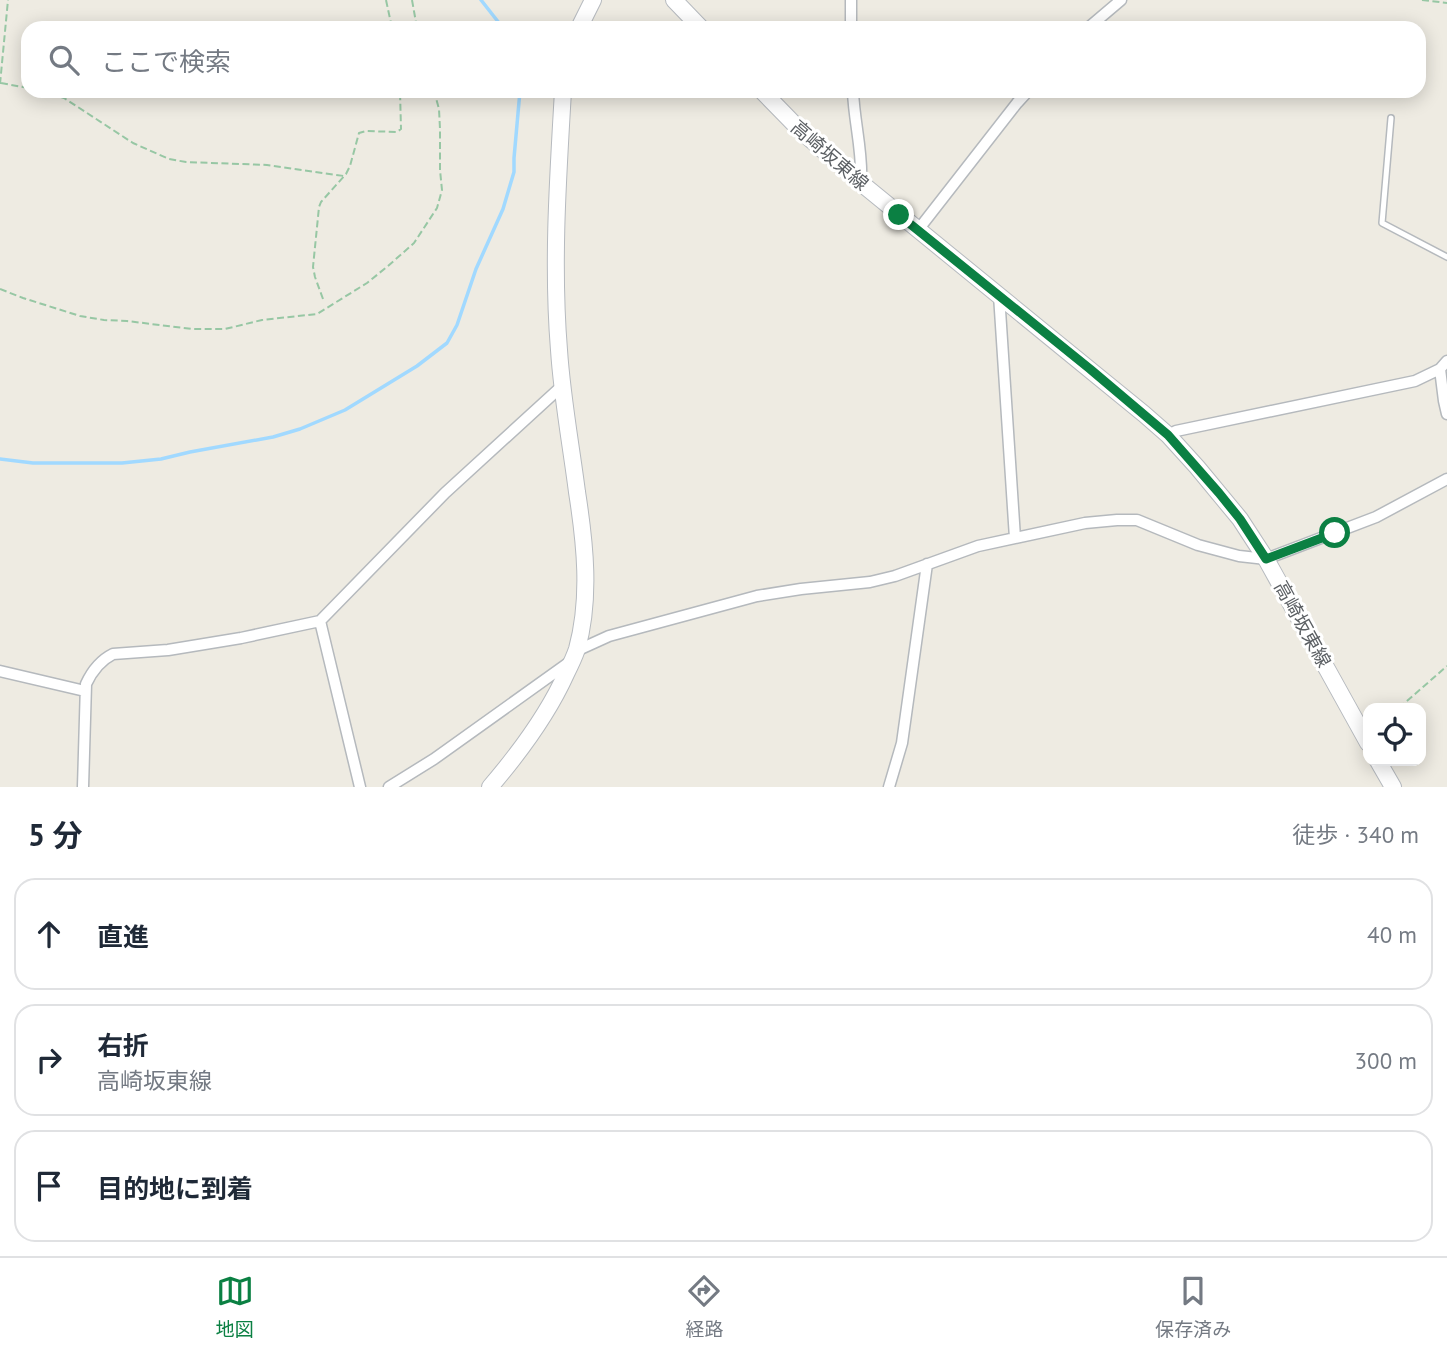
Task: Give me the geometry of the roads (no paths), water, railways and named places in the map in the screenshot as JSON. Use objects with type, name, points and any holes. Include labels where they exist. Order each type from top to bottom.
[{"type":"main road","points":[[582,21],[593,0]]},
{"type":"main road","points":[[674,0],[694,21]]},
{"type":"main road","points":[[490,787],[520,751],[555,699],[575,655],[583,618],[585,566],[581,517],[562,386],[556,293],[563,98]]},
{"type":"main road","name":"高崎坂東線","points":[[769,98],[801,131],[861,183],[1168,435],[1240,519],[1266,559],[1363,734]]},
{"type":"main road","points":[[1381,766],[1393,787]]},
{"type":"street","points":[[850,0],[851,21]]},
{"type":"street","points":[[1096,21],[1121,0]]},
{"type":"street","points":[[853,98],[862,167],[861,183]]},
{"type":"street","points":[[918,230],[1022,98]]},
{"type":"street","points":[[999,295],[1016,538]]},
{"type":"street","points":[[1168,435],[1176,430],[1415,381],[1443,365],[1447,414]]},
{"type":"street","points":[[83,787],[86,684],[105,658],[113,654],[168,650],[241,638],[320,621],[445,493],[562,386]]},
{"type":"street","points":[[389,787],[433,759],[575,655],[609,636],[757,596],[870,582],[895,576],[978,546],[1085,523],[1137,520],[1198,545],[1239,556],[1266,559],[1377,517],[1447,479]]},
{"type":"street","points":[[889,787],[902,743],[927,564]]},
{"type":"street","points":[[320,621],[360,787]]},
{"type":"street","points":[[0,671],[85,691]]},
{"type":"lane","points":[[1391,118],[1382,223],[1447,257]]},
{"type":"waterway","points":[[481,0],[498,21]]},
{"type":"waterway","points":[[0,459],[33,463],[122,463],[161,459],[273,437],[345,410],[417,366],[447,343],[457,325],[476,269],[503,209],[514,172],[519,98]]}]
